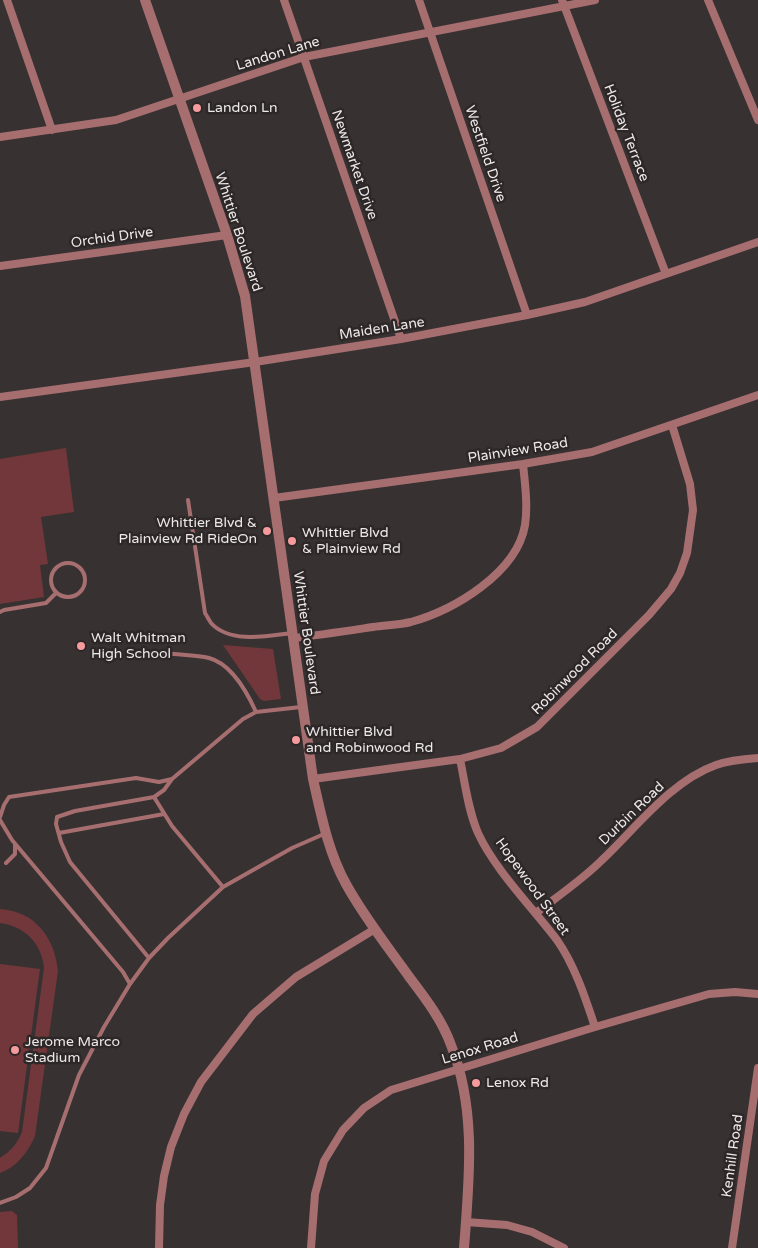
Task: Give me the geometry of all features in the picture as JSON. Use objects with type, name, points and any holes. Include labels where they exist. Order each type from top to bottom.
[{"type":"street","points":[[7,0],[52,130]]},
{"type":"street","name":"Whittier Boulevard","points":[[145,0],[246,296],[313,779],[326,833],[333,856],[345,883],[375,929],[437,1015],[459,1068],[466,1097],[469,1126],[464,1248]]},
{"type":"street","name":"Newmarket Drive","points":[[284,0],[400,339]]},
{"type":"street","name":"Westfield Drive","points":[[419,0],[527,315]]},
{"type":"street","name":"Landon Lane","points":[[0,137],[116,120],[304,57],[563,4],[595,0]]},
{"type":"street","points":[[708,0],[758,120]]},
{"type":"street","name":"Holiday Terrace","points":[[563,4],[666,274]]},
{"type":"street","name":"Orchid Drive","points":[[0,266],[226,235]]},
{"type":"street","name":"Maiden Lane","points":[[0,397],[255,362],[400,339],[527,315],[586,302],[758,242]]},
{"type":"street","name":"Plainview Road","points":[[274,498],[523,464],[592,452],[758,395]]},
{"type":"street","name":"Robinwood Road","points":[[313,779],[460,759],[501,748],[537,727],[649,615],[671,589],[680,573],[687,553],[693,510],[690,484],[672,425]]},
{"type":"street","points":[[293,636],[410,622],[449,607],[480,588],[507,563],[519,544],[525,527],[527,508],[523,464]]},
{"type":"street","name":"Durbin Road","points":[[536,914],[600,862],[672,791],[694,776],[716,765],[738,759],[758,758]]},
{"type":"street","name":"Hopewood Street","points":[[460,759],[469,806],[478,833],[497,864],[558,942],[571,963],[595,1027]]},
{"type":"street","points":[[159,1248],[160,1204],[171,1147],[184,1114],[201,1082],[253,1014],[296,977],[375,929]]},
{"type":"street","name":"Lenox Road","points":[[311,1248],[315,1194],[324,1161],[343,1130],[364,1108],[391,1090],[709,994],[735,992],[758,994]]},
{"type":"street","name":"Kenhill Road","points":[[732,1248],[758,1068]]},
{"type":"street","points":[[466,1222],[507,1225],[532,1232],[564,1248]]},
{"type":"lane","points":[[188,500],[205,613],[211,623],[220,630],[246,637],[293,636]]},
{"type":"lane","points":[[74,564],[81,569],[85,577],[84,585],[80,592],[72,596],[56,593],[52,586],[51,578],[53,571],[58,565],[74,564]]},
{"type":"lane","points":[[0,612],[46,603],[56,593]]},
{"type":"lane","points":[[131,656],[138,653],[155,652],[208,657],[220,662],[246,691],[256,712]]},
{"type":"lane","points":[[149,958],[70,862],[58,833],[57,817],[63,814],[154,797],[237,723],[256,712],[303,707]]},
{"type":"lane","points":[[130,984],[123,972],[14,842],[0,818],[9,797],[136,778],[159,782],[172,779]]},
{"type":"lane","points":[[154,797],[164,814],[223,887]]},
{"type":"lane","points":[[58,833],[164,814]]},
{"type":"lane","points":[[0,1203],[16,1197],[30,1188],[46,1168],[79,1075],[104,1026],[149,958],[223,887],[292,848],[326,833]]},
{"type":"lane","points":[[6,863],[15,854],[14,842]]},
{"type":"shaded area","points":[[66,448],[74,512],[41,517],[48,564],[40,565],[44,597],[0,604],[0,459]]},
{"type":"shaded area","points":[[223,645],[273,649],[281,699],[264,701],[260,699]]},
{"type":"shaded area","points":[[0,909],[23,915],[41,928],[53,948],[58,971],[35,1136],[21,1158],[12,1167],[0,1173],[0,1158],[13,1147],[22,1132],[44,968],[40,951],[31,938],[17,928],[0,923]]},
{"type":"shaded area","name":"Jerome Marco Stadium","points":[[0,964],[40,969],[18,1133],[0,1131]]},
{"type":"shaded area","points":[[12,1211],[17,1215],[18,1248],[0,1248],[0,1212]]},
{"type":"place","name":"Landon Ln","points":[[197,108]]},
{"type":"place","name":"Whittier Blvd & Plainview Rd RideOn","points":[[267,531]]},
{"type":"place","name":"Whittier Blvd & Plainview Rd","points":[[292,541]]},
{"type":"place","name":"Walt Whitman High School","points":[[81,646]]},
{"type":"place","name":"Whittier Blvd and Robinwood Rd","points":[[296,740]]},
{"type":"place","name":"Jerome Marco Stadium","points":[[15,1050]]},
{"type":"place","name":"Lenox Rd","points":[[476,1083]]}]
